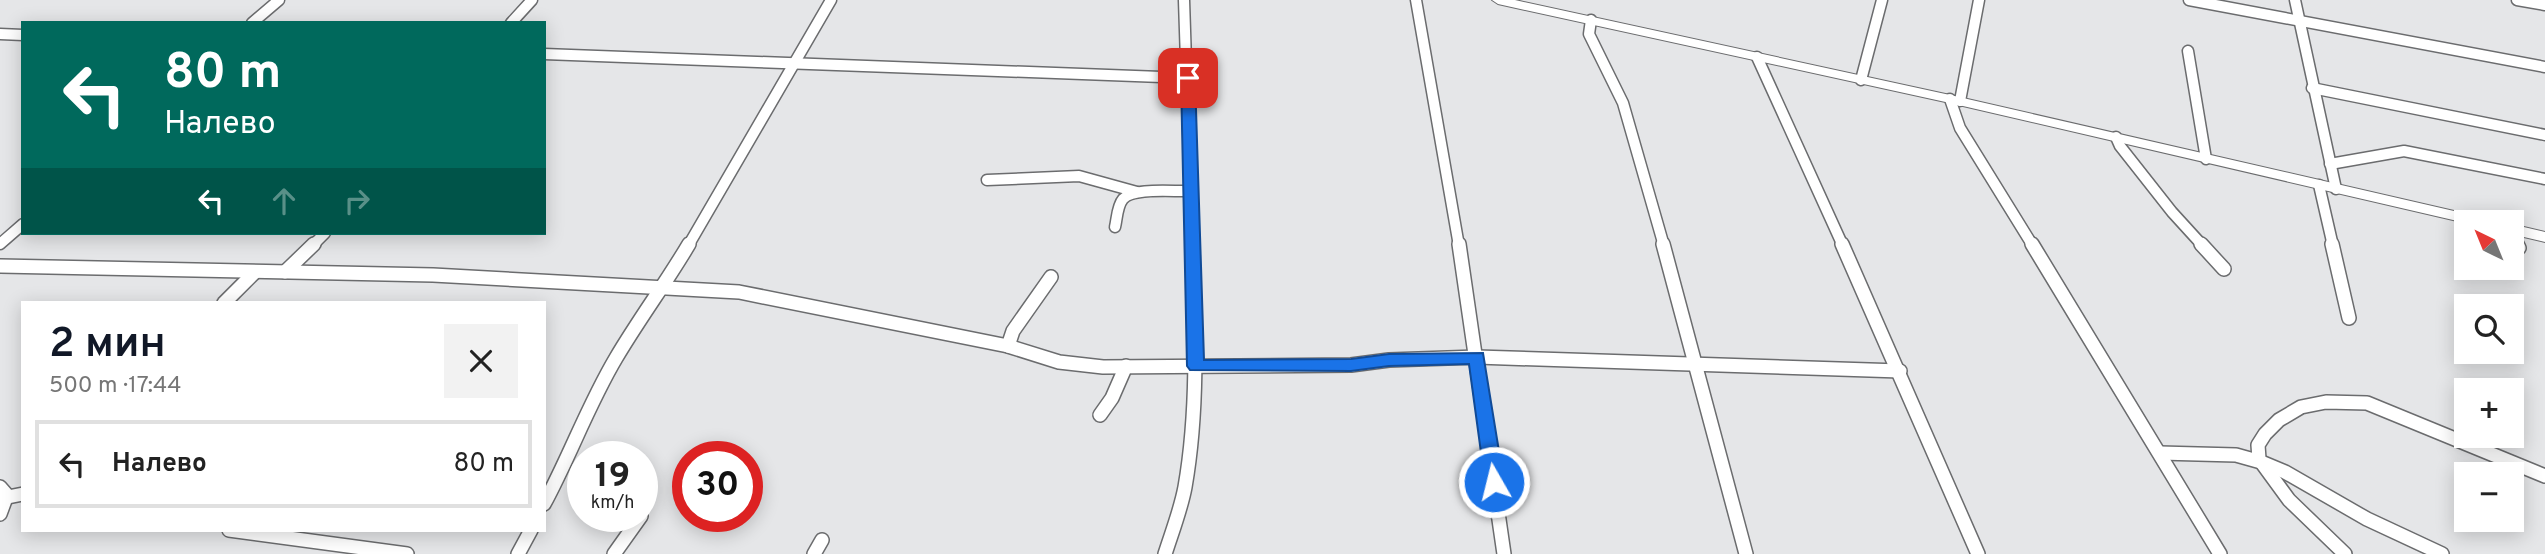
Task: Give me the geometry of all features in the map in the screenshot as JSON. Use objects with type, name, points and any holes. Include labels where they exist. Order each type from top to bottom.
[{"type":"street","points":[[254,21],[279,0]]},
{"type":"street","points":[[513,21],[532,0]]},
{"type":"street","points":[[546,500],[593,400],[682,256],[831,0]]},
{"type":"street","points":[[1165,554],[1185,489],[1196,366],[1184,0]]},
{"type":"street","points":[[1416,0],[1444,148],[1504,554]]},
{"type":"street","points":[[1499,0],[1955,100],[2454,216]]},
{"type":"street","points":[[1979,0],[1955,100],[1959,128],[2220,554]]},
{"type":"street","points":[[2189,0],[2545,67]]},
{"type":"street","points":[[2295,0],[2336,189]]},
{"type":"street","points":[[2517,0],[2545,5]]},
{"type":"street","points":[[1861,80],[1880,1]]},
{"type":"street","points":[[1591,20],[1589,34],[1609,71],[1626,113],[1698,366],[1746,554]]},
{"type":"street","points":[[0,34],[21,35]]},
{"type":"street","points":[[2188,51],[2206,159]]},
{"type":"street","points":[[546,54],[1188,78]]},
{"type":"street","points":[[1757,57],[1900,371],[1979,554]]},
{"type":"street","points":[[2312,88],[2545,135]]},
{"type":"street","points":[[2116,137],[2120,146],[2172,212],[2224,270]]},
{"type":"street","points":[[2330,164],[2404,151],[2545,179]]},
{"type":"street","points":[[987,180],[1079,176],[1137,192],[1191,191]]},
{"type":"street","points":[[2319,185],[2349,318]]},
{"type":"street","points":[[1115,227],[1122,200],[1137,192]]},
{"type":"street","points":[[0,244],[21,226]]},
{"type":"street","points":[[2524,232],[2545,237]]},
{"type":"street","points":[[285,272],[323,235]]},
{"type":"street","points":[[0,266],[433,275],[739,292],[1008,346],[1059,362],[1126,366],[1351,365],[1389,360],[1477,358],[1900,371]]},
{"type":"street","points":[[226,301],[255,272]]},
{"type":"street","points":[[1008,346],[1013,331],[1051,277]]},
{"type":"street","points":[[1100,415],[1112,398],[1126,366]]},
{"type":"street","points":[[2345,554],[2278,486],[2260,462],[2257,448],[2263,435],[2290,410],[2340,401],[2367,403],[2545,476]]},
{"type":"street","points":[[2160,453],[2236,455],[2260,462],[2285,472],[2367,519],[2442,554]]},
{"type":"street","points":[[0,514],[10,493]]},
{"type":"street","points":[[241,532],[311,544],[407,554]]},
{"type":"street","points":[[518,554],[530,532]]},
{"type":"street","points":[[614,554],[629,532]]},
{"type":"route","points":[[1188,78],[1196,366],[1351,365],[1389,360],[1477,358],[1494,482]]}]
